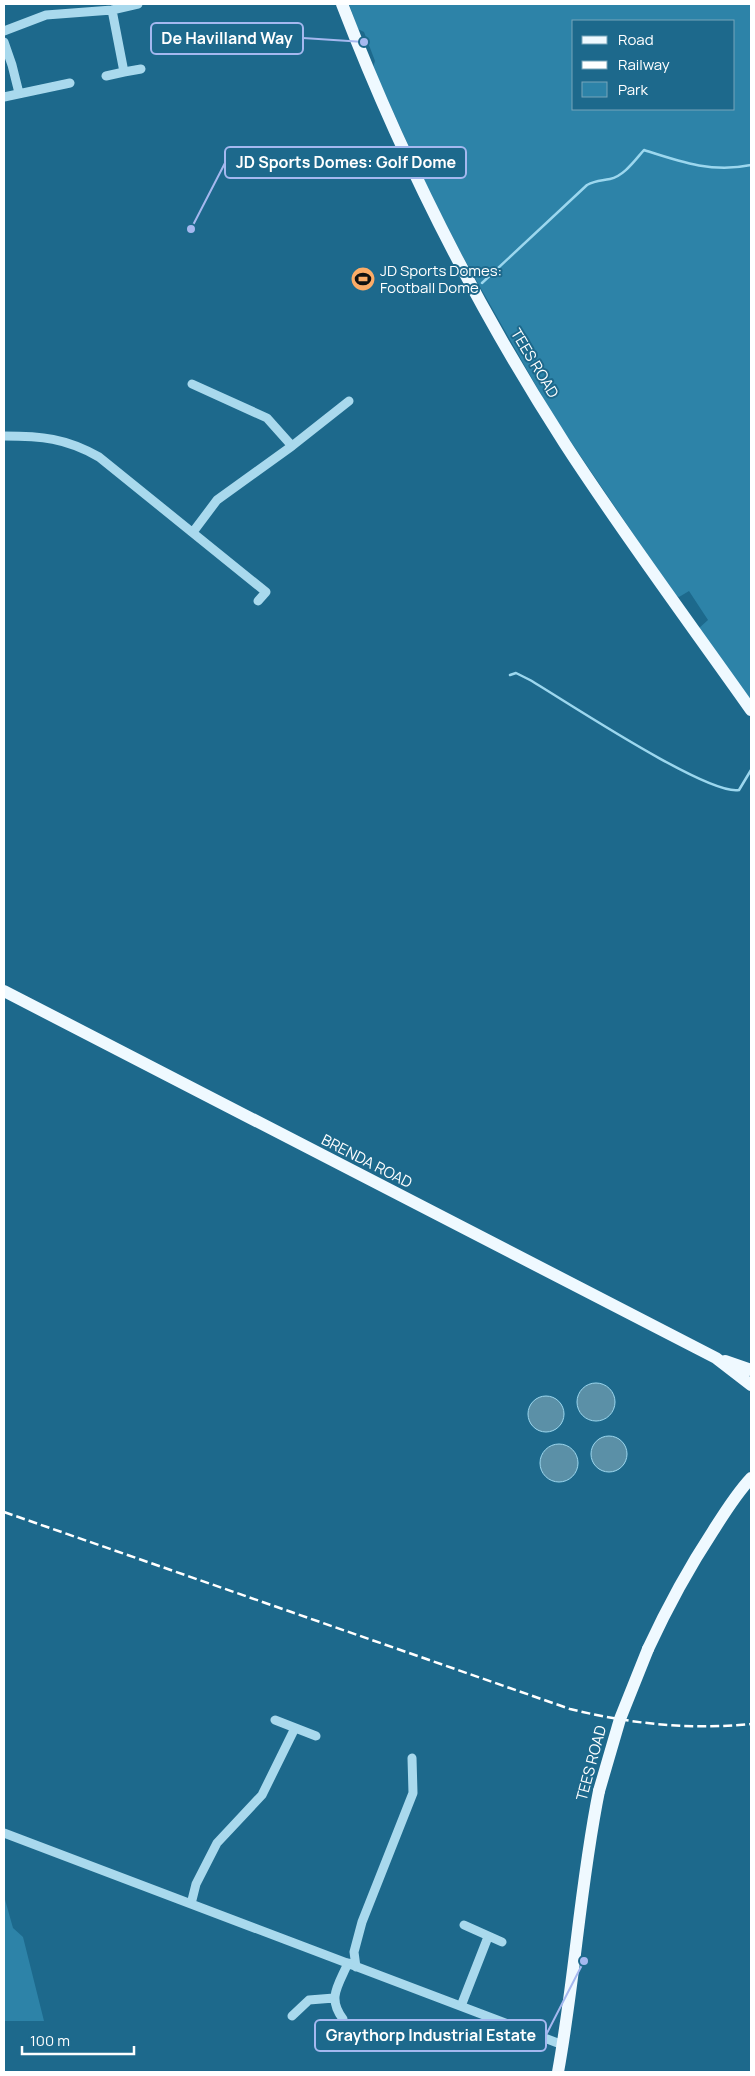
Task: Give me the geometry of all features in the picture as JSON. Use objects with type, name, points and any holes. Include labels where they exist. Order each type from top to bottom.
[{"type":"main road","name":"TEES ROAD","points":[[342,4],[374,84],[412,168],[447,238],[523,375],[613,516],[751,710]]},
{"type":"main road","name":"BRENDA ROAD","points":[[4,991],[716,1358],[751,1370]]},
{"type":"main road","name":"BRENDA ROAD","points":[[716,1358],[751,1385]]},
{"type":"main road","name":"TEES ROAD","points":[[558,2072],[586,1862],[599,1791],[620,1719],[663,1616],[688,1569],[740,1490],[751,1466]]},
{"type":"main road","name":"TEES ROAD","points":[[740,1490],[751,1478]]},
{"type":"street","points":[[57,4],[58,14]]},
{"type":"street","points":[[4,30],[46,15],[112,10],[138,4]]},
{"type":"street","points":[[112,10],[124,72]]},
{"type":"street","points":[[4,42],[19,93]]},
{"type":"street","points":[[106,76],[140,69]]},
{"type":"street","points":[[4,97],[70,83]]},
{"type":"street","points":[[192,384],[268,418],[292,446]]},
{"type":"street","points":[[193,532],[217,500],[349,402]]},
{"type":"street","points":[[4,436],[47,438],[70,442],[86,449],[115,468],[266,592],[258,601]]},
{"type":"street","points":[[275,1720],[316,1736]]},
{"type":"street","points":[[191,1904],[196,1884],[217,1843],[262,1795],[295,1728]]},
{"type":"street","points":[[343,2020],[335,2009],[334,1998],[352,1965],[362,1922],[412,1793],[412,1758]]},
{"type":"street","points":[[4,1833],[563,2044]]},
{"type":"street","points":[[464,1925],[502,1942]]},
{"type":"street","points":[[461,2006],[488,1937]]},
{"type":"street","points":[[292,2016],[309,2000],[334,1998]]},
{"type":"green space","points":[[349,4],[751,4],[751,703],[698,629],[708,620],[689,591],[679,597],[674,594],[552,414],[462,255],[427,187],[373,67],[375,61],[364,32],[358,29]]},
{"type":"green space","points":[[4,1896],[13,1928],[23,1937],[44,2021],[4,2021]]},
{"type":"shaded area","points":[[596,1383],[609,1389],[615,1402],[609,1415],[596,1421],[583,1415],[577,1402],[583,1389]]},
{"type":"shaded area","points":[[546,1396],[553,1397],[559,1401],[563,1407],[563,1421],[559,1427],[553,1431],[546,1432],[539,1431],[533,1427],[529,1421],[528,1414],[529,1407],[533,1401],[539,1397]]},
{"type":"shaded area","points":[[609,1436],[616,1437],[622,1441],[626,1447],[626,1461],[622,1467],[616,1471],[609,1472],[602,1471],[596,1467],[592,1461],[591,1454],[592,1447],[596,1441],[602,1437]]},
{"type":"shaded area","points":[[559,1444],[573,1449],[578,1463],[573,1477],[559,1482],[545,1477],[540,1463],[545,1449]]},
{"type":"waterway","points":[[482,283],[587,185],[620,175],[644,150],[684,162],[710,167],[723,168],[751,165]]},
{"type":"waterway","points":[[510,675],[516,673],[530,680],[668,763],[723,788],[739,790],[751,770]]},
{"type":"railway","points":[[4,1512],[570,1709],[616,1719],[682,1726],[751,1724]]},
{"type":"place","name":"De Havilland Way","points":[[364,42]]},
{"type":"place","name":"JD Sports Domes: Golf Dome","points":[[191,229]]},
{"type":"place","name":"JD Sports Domes: Football Dome","points":[[363,279]]},
{"type":"place","name":"Graythorp Industrial Estate","points":[[584,1961]]}]
